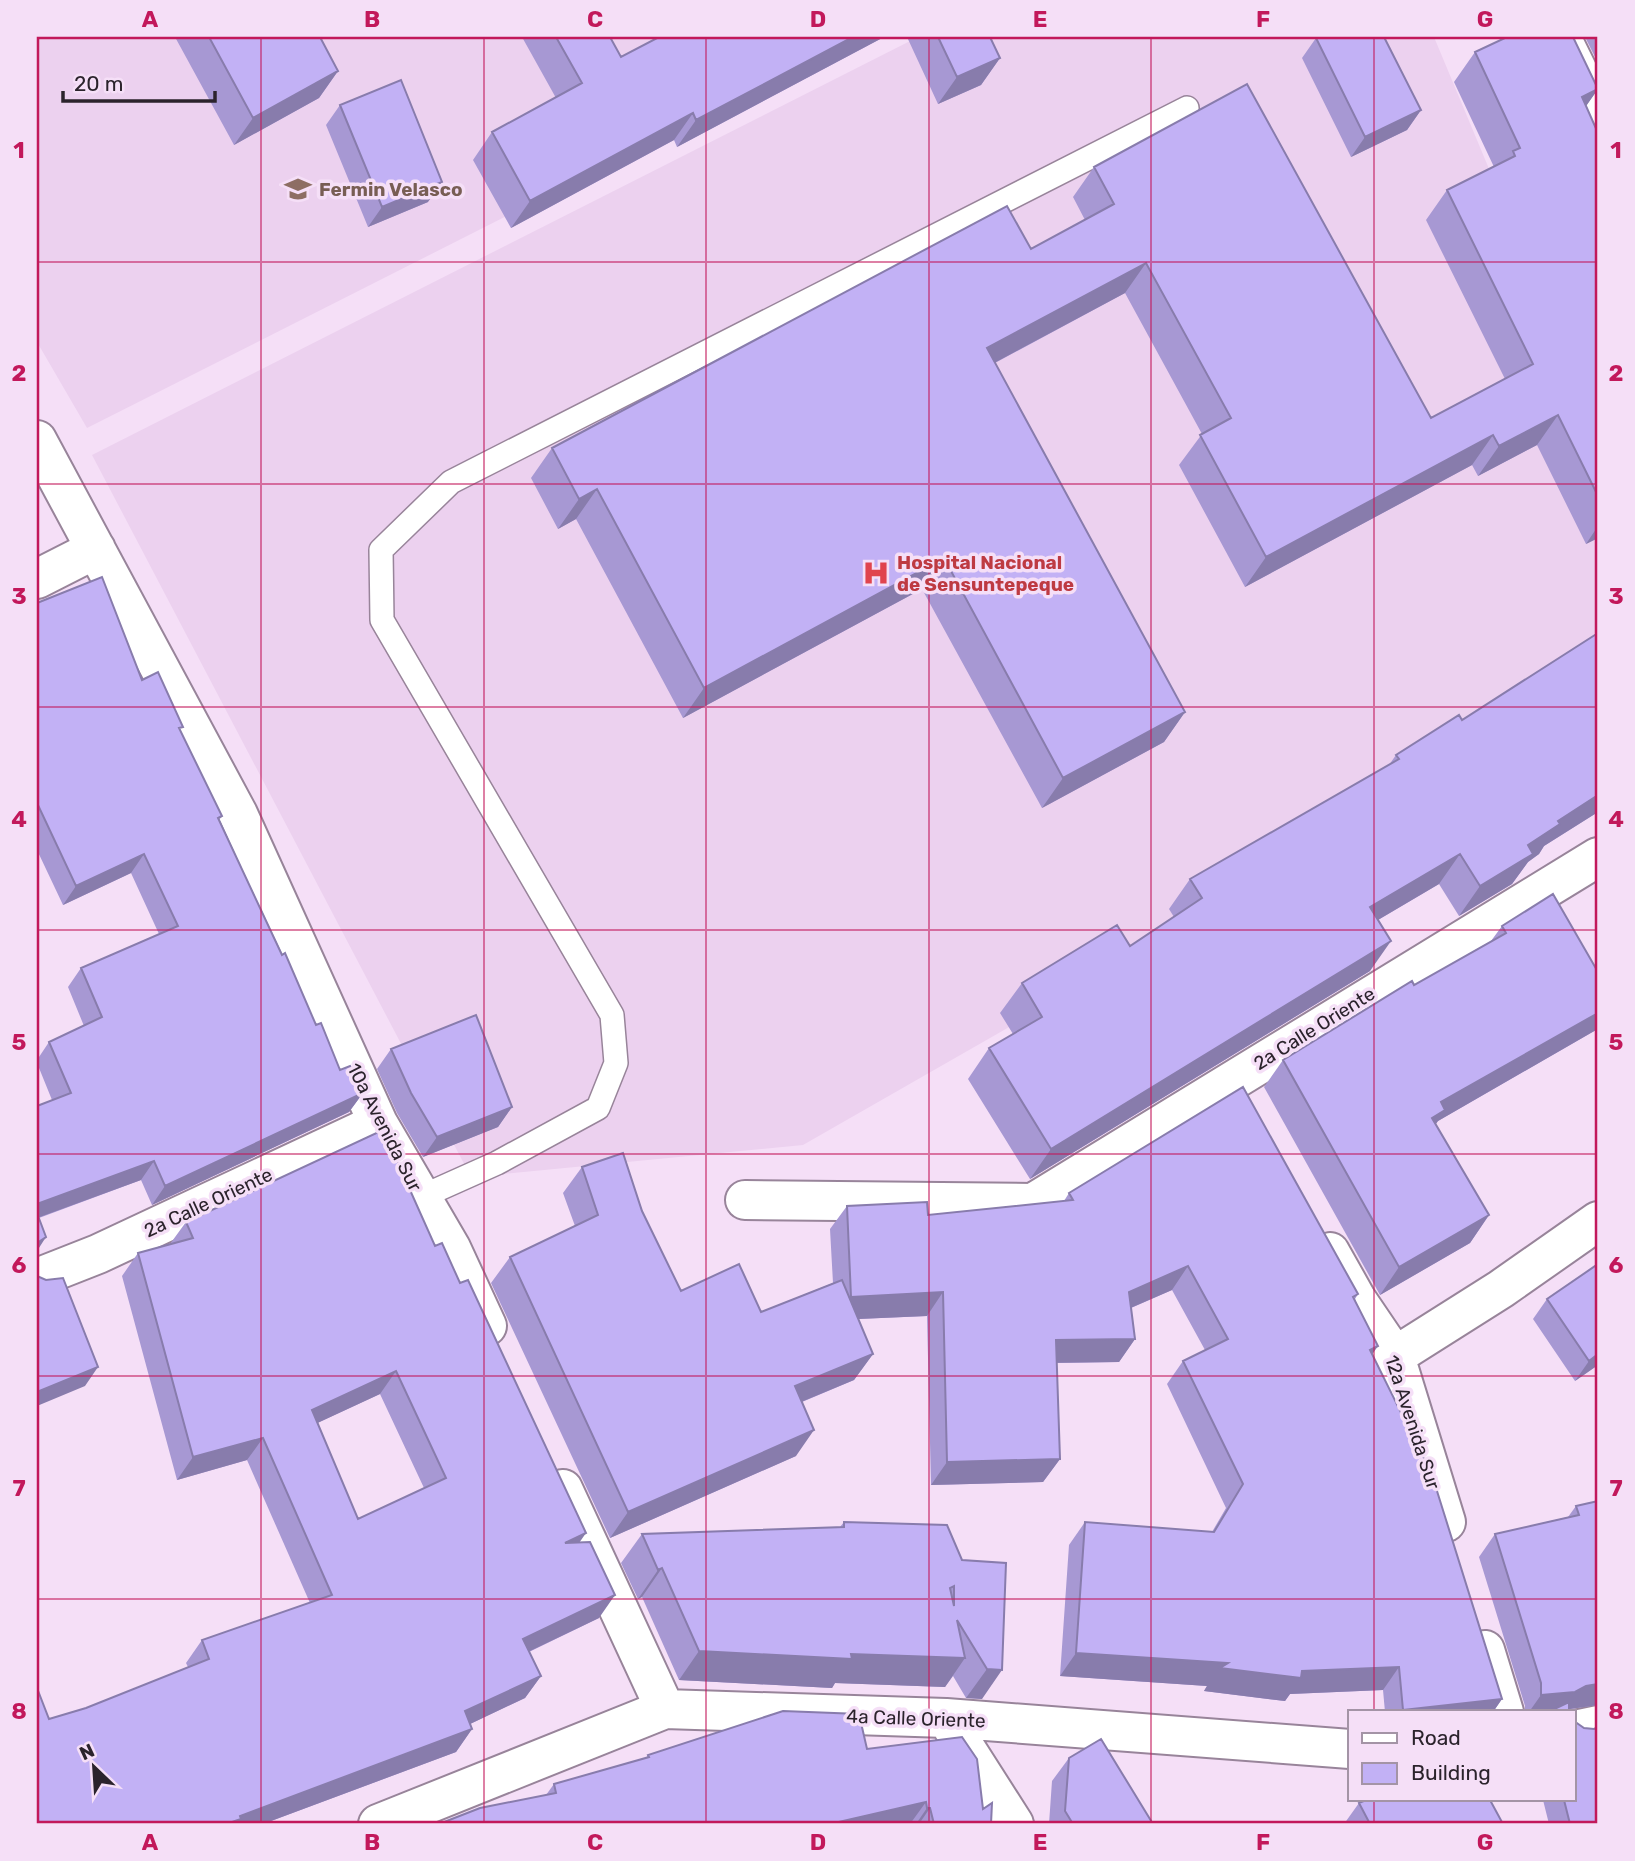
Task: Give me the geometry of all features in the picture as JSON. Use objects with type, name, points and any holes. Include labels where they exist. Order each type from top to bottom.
[{"type":"street","points":[[1561,37],[1598,113]]},
{"type":"street","name":"10a Avenida Sur","points":[[37,439],[238,814],[378,1123],[451,1248],[503,1360]]},
{"type":"street","points":[[37,579],[96,549]]},
{"type":"street","name":"2a Calle Oriente","points":[[745,1200],[1033,1203],[1598,857]]},
{"type":"street","points":[[1234,1078],[1254,1113]]},
{"type":"street","name":"2a Calle Oriente","points":[[37,1278],[97,1254],[378,1123]]},
{"type":"street","name":"12a Avenida Sur","points":[[1312,1218],[1357,1300],[1395,1356],[1455,1554]]},
{"type":"street","points":[[1395,1356],[1501,1289],[1598,1221]]},
{"type":"street","points":[[550,1460],[665,1709]]},
{"type":"street","points":[[1476,1620],[1503,1710]]},
{"type":"street","name":"4a Calle Oriente","points":[[378,1824],[665,1709],[946,1718],[1348,1749]]},
{"type":"street","points":[[946,1718],[1014,1824]]},
{"type":"street","points":[[1576,1730],[1598,1725]]},
{"type":"lane","points":[[421,1197],[497,1163],[598,1108],[616,1063],[612,1015],[382,620],[381,550],[451,482],[1187,108]]},
{"type":"shaded area","name":"Fermin Velasco","points":[[37,37],[861,37],[87,428],[37,342]]},
{"type":"shaded area","name":"Hospital Nacional de Sensuntepeque","points":[[918,37],[1434,37],[1598,430],[1598,690],[803,1145],[471,1177],[92,455]]},
{"type":"building","points":[[209,37],[320,37],[338,71],[253,118]]},
{"type":"building","points":[[556,37],[610,37],[621,57],[659,37],[853,37],[696,120],[693,113],[530,201],[492,132],[582,83]]},
{"type":"building","points":[[938,37],[990,37],[1000,58],[957,77]]},
{"type":"building","points":[[1384,37],[1421,110],[1365,137],[1316,38]]},
{"type":"building","points":[[1507,37],[1573,37],[1598,89],[1582,97],[1598,133],[1598,496],[1558,415],[1499,446],[1493,435],[1266,557],[1200,435],[1231,418],[1146,263],[987,348],[1185,712],[1063,778],[944,558],[704,688],[597,489],[579,499],[552,448],[1007,206],[1031,249],[1114,204],[1094,167],[1247,84],[1431,418],[1533,364],[1447,190],[1515,156],[1513,151],[1520,148],[1475,52]]},
{"type":"building","points":[[401,80],[442,182],[382,207],[340,105]]},
{"type":"building","points":[[102,577],[142,680],[158,672],[183,727],[179,728],[222,816],[218,818],[282,955],[285,953],[316,1025],[321,1023],[340,1070],[350,1066],[363,1093],[165,1186],[154,1161],[37,1204],[37,1106],[71,1093],[49,1042],[102,1017],[81,968],[178,926],[144,854],[76,886],[37,803],[37,603]]},
{"type":"building","points":[[1598,633],[1598,795],[1528,845],[1533,854],[1480,886],[1460,854],[1370,907],[1391,941],[1051,1149],[989,1048],[1042,1017],[1022,983],[1117,925],[1130,946],[1202,898],[1190,879],[1399,759],[1396,755],[1459,715],[1462,720]]},
{"type":"building","points":[[1553,894],[1598,972],[1598,1013],[1441,1102],[1445,1110],[1432,1118],[1489,1215],[1399,1267],[1283,1060],[1412,981],[1414,985],[1506,933],[1502,926]]},
{"type":"building","points":[[476,1015],[512,1107],[437,1137],[411,1093],[391,1049]]},
{"type":"building","points":[[1243,1087],[1358,1294],[1353,1297],[1378,1346],[1370,1350],[1432,1475],[1502,1699],[1403,1710],[1399,1667],[1302,1671],[1301,1678],[1220,1668],[1228,1663],[1076,1653],[1085,1522],[1214,1532],[1243,1484],[1183,1361],[1228,1339],[1188,1266],[1129,1292],[1135,1339],[1056,1340],[1060,1459],[947,1462],[943,1292],[851,1297],[847,1206],[927,1202],[928,1215],[1073,1200],[1069,1193]]},
{"type":"building","points":[[385,1129],[398,1150],[393,1152],[435,1246],[442,1243],[460,1283],[468,1280],[586,1533],[565,1543],[590,1542],[615,1595],[523,1639],[541,1676],[465,1711],[472,1729],[240,1816],[241,1819],[226,1824],[37,1824],[37,1688],[49,1719],[86,1708],[209,1659],[202,1640],[332,1595],[263,1438],[193,1457],[138,1253],[193,1238],[186,1222]],"holes":[[[396,1371],[446,1478],[358,1519],[312,1410]]]},
{"type":"building","points":[[623,1153],[642,1211],[681,1291],[739,1264],[761,1312],[842,1280],[873,1354],[795,1386],[814,1430],[628,1512],[510,1257],[598,1215],[582,1167]]},
{"type":"building","points":[[37,1213],[46,1237],[37,1243]]},
{"type":"building","points":[[1598,1264],[1598,1354],[1589,1361],[1547,1299]]},
{"type":"building","points":[[37,1276],[46,1280],[63,1278],[98,1367],[37,1392]]},
{"type":"building","points":[[1598,1501],[1598,1684],[1575,1692],[1541,1695],[1541,1683],[1495,1534],[1579,1515],[1576,1506]]},
{"type":"building","points":[[844,1522],[947,1525],[962,1560],[1006,1563],[1002,1670],[987,1669],[957,1620],[965,1658],[851,1654],[852,1659],[699,1651],[662,1568],[658,1570],[642,1534],[844,1527]],"holes":[[[954,1586],[954,1606],[950,1588]]]},
{"type":"building","points":[[1569,1702],[1569,1710],[1552,1710]]},
{"type":"building","points":[[783,1711],[859,1714],[867,1749],[962,1737],[977,1759],[983,1809],[992,1803],[991,1824],[934,1824],[926,1802],[830,1824],[439,1824],[480,1808],[556,1793],[554,1784],[649,1757],[648,1755]]},
{"type":"building","points":[[1576,1722],[1584,1728],[1598,1727],[1598,1824],[1570,1824],[1564,1801],[1576,1801]]},
{"type":"building","points":[[1101,1739],[1153,1824],[1073,1824],[1065,1811],[1069,1758]]},
{"type":"building","points":[[1491,1801],[1503,1824],[1370,1824],[1359,1803]]},
{"type":"place","name":"Fermin Velasco","points":[[298,189]]},
{"type":"place","name":"Hospital Nacional de Sensuntepeque","points":[[876,573]]}]
